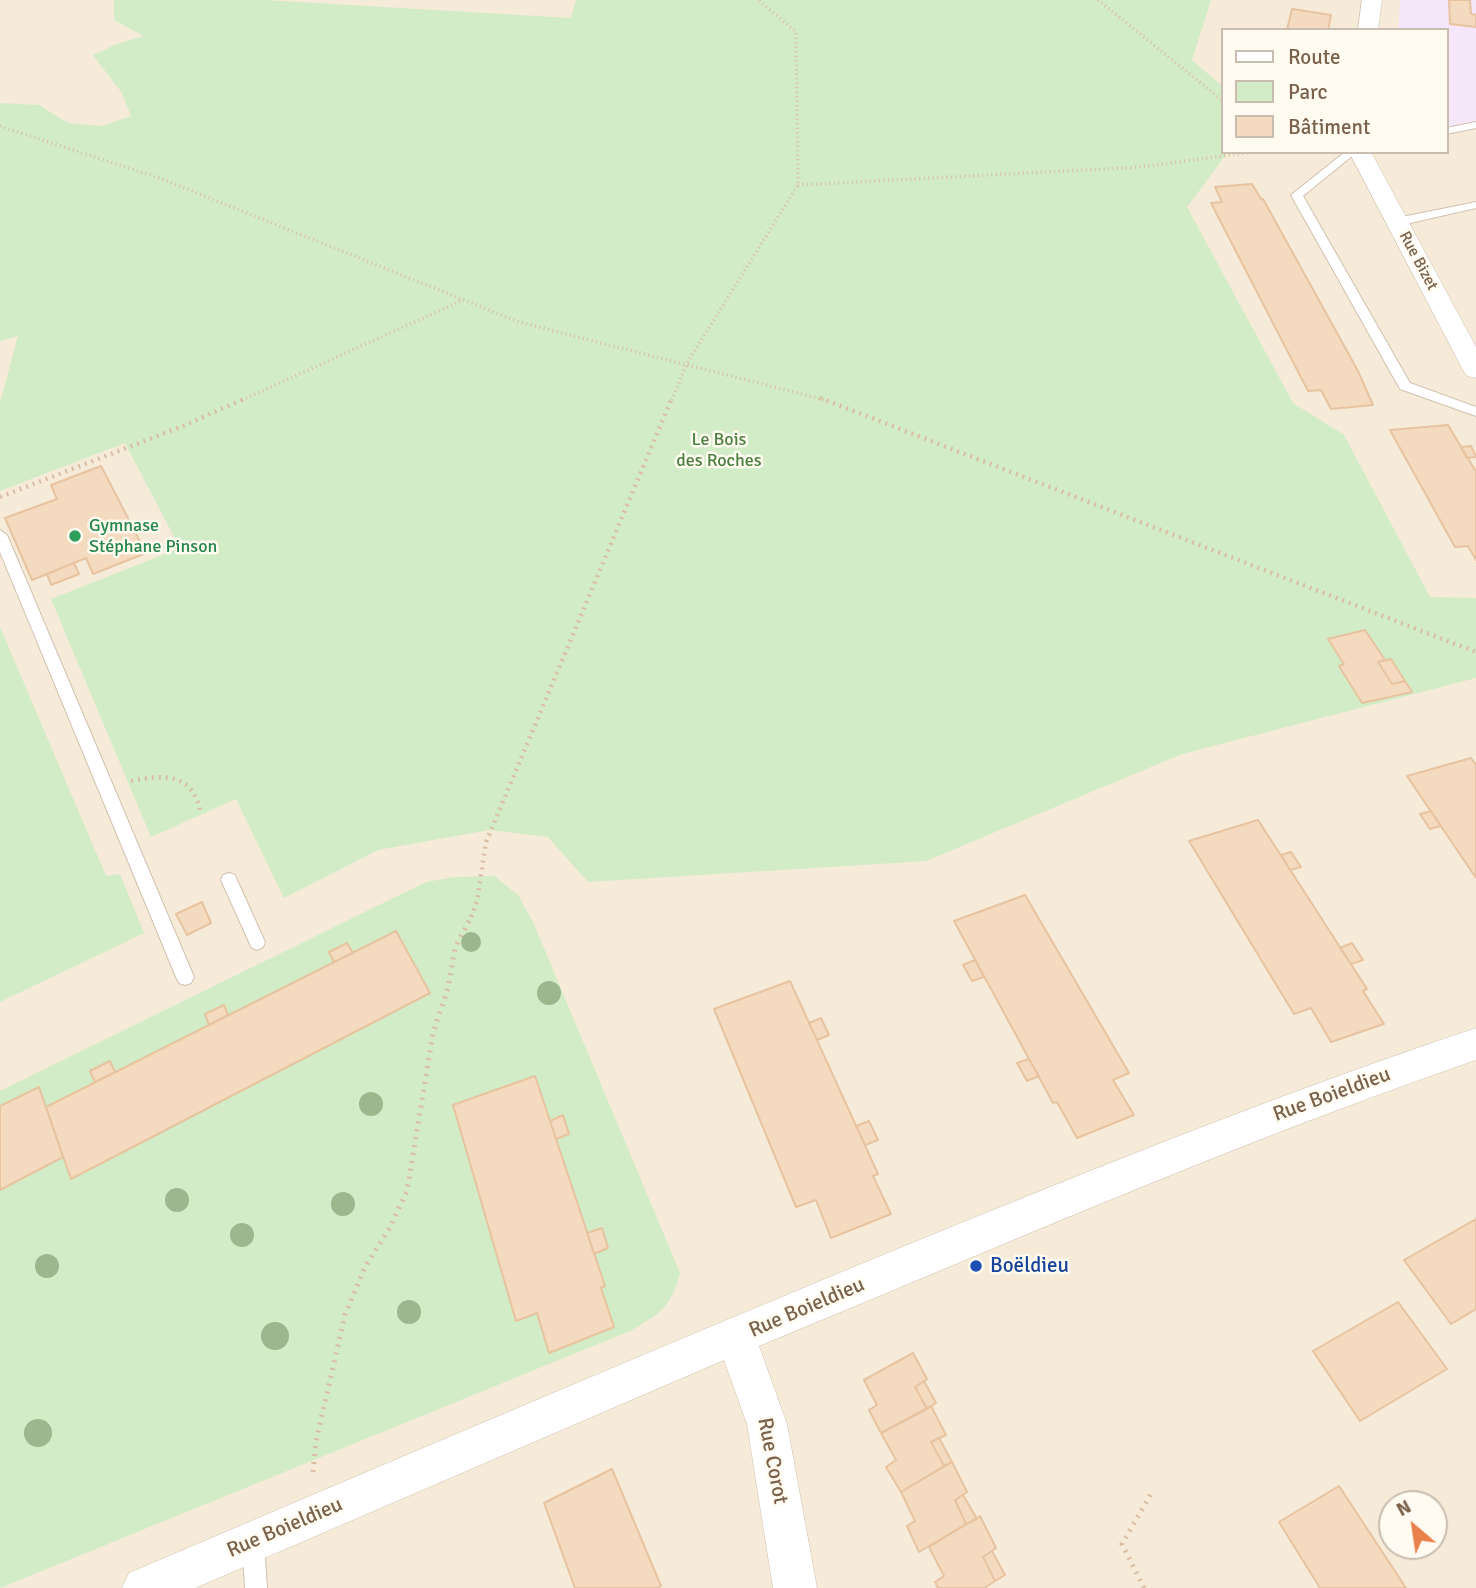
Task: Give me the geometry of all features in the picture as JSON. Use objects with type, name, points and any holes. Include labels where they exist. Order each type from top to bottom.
[{"type":"street","points":[[1368,28],[1372,0]]},
{"type":"street","name":"Rue Bizet","points":[[1361,154],[1476,370]]},
{"type":"street","name":"Rue Boieldieu","points":[[144,1588],[1113,1177],[1292,1108],[1476,1044]]},
{"type":"street","name":"Rue Corot","points":[[736,1338],[767,1424],[795,1588]]},
{"type":"lane","points":[[1448,131],[1476,125]]},
{"type":"lane","points":[[1349,154],[1297,195],[1405,386],[1476,412]]},
{"type":"lane","points":[[1397,222],[1476,205]]},
{"type":"lane","points":[[0,535],[185,977]]},
{"type":"lane","points":[[229,880],[257,942]]},
{"type":"lane","points":[[253,1542],[257,1588]]},
{"type":"path","points":[[317,1514],[313,1475],[316,1441],[345,1315],[365,1267],[389,1228],[407,1191],[433,1033],[448,988],[454,947],[467,929],[477,901],[486,842],[687,363],[798,185],[796,32],[758,0]]},
{"type":"path","points":[[1098,0],[1220,98]]},
{"type":"path","points":[[0,126],[162,178],[519,322],[818,397],[1476,652]]},
{"type":"path","points":[[798,185],[1141,167],[1238,154]]},
{"type":"path","points":[[0,497],[183,426],[464,300]]},
{"type":"path","points":[[106,788],[143,778],[169,777],[192,787],[200,799],[201,814]]},
{"type":"path","points":[[1144,1588],[1122,1544],[1152,1494]]},
{"type":"shaded area","points":[[0,0],[1476,0],[1476,1588],[0,1588]]},
{"type":"shaded area","points":[[1400,0],[1476,0],[1476,129],[1448,135],[1448,28],[1398,28]]},
{"type":"green space","name":"Le Bois des Roches","points":[[114,0],[265,0],[571,18],[576,0],[1211,0],[1192,60],[1220,84],[1220,154],[1227,154],[1187,207],[1293,403],[1344,435],[1430,597],[1476,598],[1476,678],[1182,754],[926,861],[588,882],[548,837],[489,830],[378,850],[284,898],[236,799],[151,837],[51,599],[180,548],[125,443],[0,491],[0,403],[18,336],[0,341],[0,103],[39,105],[68,123],[102,126],[131,116],[122,93],[93,55],[144,36],[114,20]]},
{"type":"green space","points":[[0,627],[106,876],[120,874],[144,933],[0,1002]]},
{"type":"green space","points":[[494,876],[518,895],[533,922],[680,1273],[668,1302],[656,1314],[630,1331],[0,1588],[0,1091],[426,882],[455,877]]},
{"type":"building","points":[[1449,0],[1470,0],[1471,14],[1476,15],[1476,27],[1450,24]]},
{"type":"building","points":[[1292,9],[1331,15],[1328,28],[1287,28]]},
{"type":"building","points":[[1252,184],[1263,199],[1358,371],[1373,405],[1331,409],[1321,390],[1308,391],[1211,203],[1222,202],[1215,187]]},
{"type":"building","points":[[1448,425],[1476,472],[1476,560],[1468,546],[1455,547],[1390,430]]},
{"type":"building","points":[[1471,446],[1476,457],[1467,458],[1461,447]]},
{"type":"building","name":"Gymnase Stéphane Pinson","points":[[101,466],[146,553],[93,574],[86,558],[32,580],[5,518],[57,499],[51,485]]},
{"type":"building","points":[[74,563],[79,574],[51,585],[47,574]]},
{"type":"building","points":[[1365,630],[1385,660],[1378,662],[1392,684],[1405,681],[1412,692],[1362,703],[1339,666],[1344,664],[1328,639]]},
{"type":"building","points":[[1391,659],[1405,681],[1392,684],[1378,662]]},
{"type":"building","points":[[1471,758],[1476,765],[1476,878],[1407,776]]},
{"type":"building","points":[[1431,811],[1441,826],[1430,829],[1420,814]]},
{"type":"building","points":[[1258,820],[1367,989],[1363,991],[1384,1024],[1331,1042],[1311,1008],[1294,1014],[1189,841]]},
{"type":"building","points":[[1291,852],[1301,867],[1290,870],[1281,855]]},
{"type":"building","points":[[1025,895],[1129,1073],[1113,1080],[1134,1115],[1077,1138],[1057,1102],[1053,1103],[954,921]]},
{"type":"building","points":[[202,902],[211,923],[187,935],[176,914]]},
{"type":"building","points":[[396,931],[430,993],[71,1179],[46,1107]]},
{"type":"building","points":[[347,943],[353,953],[334,962],[329,952]]},
{"type":"building","points":[[1352,943],[1363,960],[1351,964],[1340,948]]},
{"type":"building","points":[[975,960],[984,977],[972,981],[963,965]]},
{"type":"building","points":[[790,981],[878,1174],[873,1176],[891,1214],[831,1238],[816,1200],[796,1207],[714,1009]]},
{"type":"building","points":[[224,1005],[228,1015],[209,1025],[205,1014]]},
{"type":"building","points":[[821,1018],[829,1035],[817,1040],[809,1023]]},
{"type":"building","points":[[1029,1059],[1039,1076],[1027,1081],[1017,1063]]},
{"type":"building","points":[[110,1061],[115,1072],[95,1082],[90,1071]]},
{"type":"building","points":[[535,1076],[605,1286],[601,1288],[614,1327],[549,1353],[537,1313],[516,1321],[453,1105]]},
{"type":"building","points":[[39,1087],[63,1157],[0,1190],[0,1106]]},
{"type":"building","points":[[563,1115],[569,1134],[556,1139],[550,1121]]},
{"type":"building","points":[[869,1121],[878,1140],[865,1145],[856,1126]]},
{"type":"building","points":[[1476,1219],[1476,1309],[1451,1324],[1404,1260]]},
{"type":"building","points":[[602,1228],[608,1248],[594,1254],[587,1233]]},
{"type":"building","points":[[1398,1302],[1447,1369],[1360,1421],[1313,1351]]},
{"type":"building","points":[[913,1353],[927,1379],[915,1387],[927,1409],[881,1433],[869,1410],[877,1405],[864,1380]]},
{"type":"building","points":[[924,1381],[936,1403],[927,1409],[915,1387]]},
{"type":"building","points":[[931,1406],[946,1435],[931,1442],[944,1466],[901,1492],[886,1467],[896,1460],[881,1433]]},
{"type":"building","points":[[939,1438],[952,1462],[944,1466],[931,1442]]},
{"type":"building","points":[[952,1462],[967,1492],[955,1500],[966,1524],[919,1552],[907,1526],[915,1521],[901,1492]]},
{"type":"building","points":[[612,1469],[661,1586],[658,1588],[575,1588],[544,1503]]},
{"type":"building","points":[[1339,1486],[1378,1545],[1378,1560],[1388,1560],[1406,1588],[1320,1588],[1279,1522]]},
{"type":"building","points":[[963,1495],[977,1519],[966,1524],[955,1500]]},
{"type":"building","points":[[980,1516],[996,1548],[983,1557],[995,1581],[984,1588],[938,1588],[935,1582],[944,1576],[929,1547]]},
{"type":"building","points":[[992,1551],[1005,1575],[995,1581],[983,1557]]},
{"type":"place","name":"Gymnase Stéphane Pinson","points":[[75,536]]},
{"type":"place","name":"Boëldieu","points":[[976,1266]]}]
